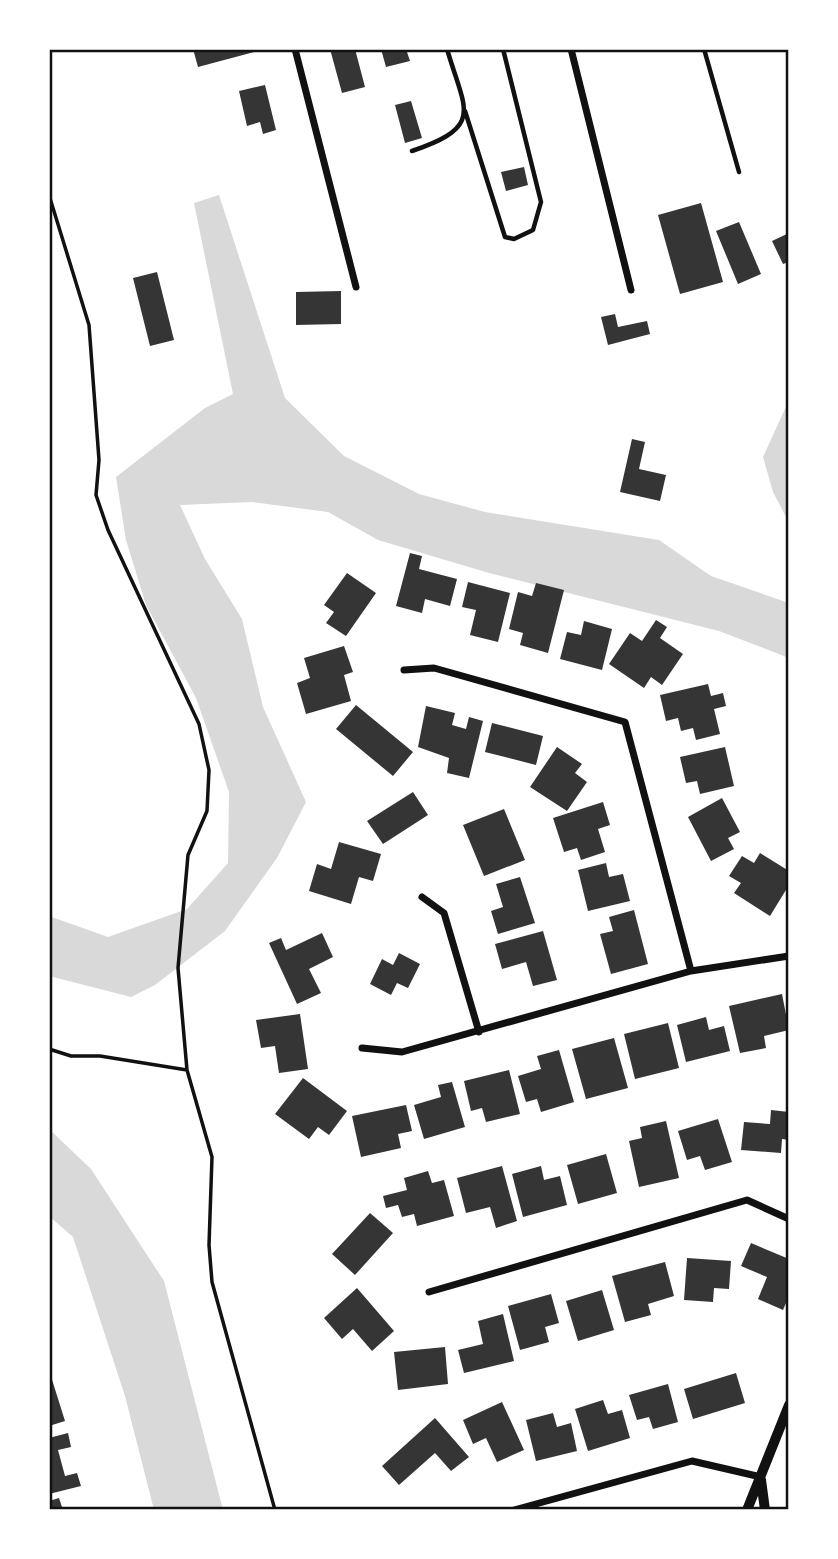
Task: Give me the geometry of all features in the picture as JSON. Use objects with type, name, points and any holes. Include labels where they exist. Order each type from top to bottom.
[{"type":"street","points":[[295,49],[356,287]]},
{"type":"street","points":[[570,49],[631,290]]},
{"type":"street","points":[[404,670],[434,668],[625,722],[691,971]]},
{"type":"street","points":[[422,897],[444,913],[479,1032]]},
{"type":"street","points":[[362,1048],[402,1052],[691,971],[789,956]]},
{"type":"street","points":[[429,1292],[747,1200],[789,1219]]},
{"type":"street","points":[[747,1510],[789,1405]]},
{"type":"street","points":[[514,1510],[692,1461],[761,1477]]},
{"type":"street","points":[[761,1477],[765,1510]]},
{"type":"lane","points":[[447,49],[505,237],[514,239],[533,230],[541,202],[503,49]]},
{"type":"lane","points":[[704,49],[739,172]]},
{"type":"lane","points":[[412,151],[447,139],[461,125],[465,111]]},
{"type":"path","points":[[49,195],[89,326],[99,460],[96,495],[108,530],[199,724],[209,770],[207,811],[188,855],[178,968],[187,1070],[212,1157],[209,1245],[212,1282],[275,1510]]},
{"type":"path","points":[[49,1049],[71,1056],[100,1056],[187,1070]]},
{"type":"shaded area","points":[[219,195],[285,398],[344,456],[419,494],[485,512],[659,540],[711,576],[789,603],[789,658],[719,631],[489,573],[378,540],[328,512],[252,502],[180,505],[205,559],[242,619],[263,707],[306,802],[277,858],[225,931],[155,985],[131,997],[49,976],[49,916],[108,937],[187,909],[228,863],[229,792],[196,698],[146,605],[126,540],[116,477],[205,408],[233,394],[194,203]]},
{"type":"shaded area","points":[[789,400],[789,523],[773,492],[763,457]]},
{"type":"shaded area","points":[[49,1129],[91,1169],[164,1281],[223,1510],[154,1510],[125,1396],[73,1237],[49,1216]]},
{"type":"building","points":[[193,49],[262,49],[262,50],[198,67]]},
{"type":"building","points":[[330,49],[355,49],[365,87],[342,93]]},
{"type":"building","points":[[381,49],[406,49],[410,61],[386,67]]},
{"type":"building","points":[[265,85],[276,130],[263,134],[260,122],[247,126],[239,91]]},
{"type":"building","points":[[411,101],[422,138],[405,143],[395,105]]},
{"type":"building","points":[[524,167],[528,185],[506,191],[501,172]]},
{"type":"building","points":[[701,203],[723,282],[680,294],[658,215]]},
{"type":"building","points":[[739,222],[761,274],[738,284],[716,231]]},
{"type":"building","points":[[789,233],[789,262],[783,264],[772,241]]},
{"type":"building","points":[[157,272],[174,340],[150,346],[133,278]]},
{"type":"building","points":[[341,291],[341,324],[296,325],[296,292]]},
{"type":"building","points":[[615,314],[618,327],[647,321],[650,334],[608,345],[601,317]]},
{"type":"building","points":[[632,439],[645,442],[639,469],[666,475],[660,501],[620,492]]},
{"type":"building","points":[[410,553],[422,556],[419,569],[457,579],[450,606],[425,599],[422,613],[396,606]]},
{"type":"building","points":[[347,573],[376,593],[346,636],[326,623],[334,612],[324,605]]},
{"type":"building","points":[[468,582],[510,593],[498,642],[470,635],[476,610],[462,607]]},
{"type":"building","points":[[536,583],[564,590],[548,653],[520,645],[523,633],[509,629],[518,592],[532,596]]},
{"type":"building","points":[[656,620],[667,627],[660,638],[683,654],[662,685],[651,677],[644,688],[609,664],[630,633],[642,641]]},
{"type":"building","points":[[584,621],[612,629],[602,670],[560,659],[567,632],[581,635]]},
{"type":"building","points":[[344,646],[353,672],[344,675],[351,701],[306,714],[297,683],[310,678],[304,658]]},
{"type":"building","points":[[708,684],[711,696],[723,693],[726,706],[714,709],[720,734],[696,740],[693,728],[681,731],[678,718],[666,721],[660,695]]},
{"type":"building","points":[[356,705],[413,752],[393,776],[336,729]]},
{"type":"building","points":[[426,706],[455,713],[452,725],[466,729],[469,717],[483,721],[469,778],[447,773],[449,758],[418,747]]},
{"type":"building","points":[[492,723],[543,736],[536,765],[485,752]]},
{"type":"building","points":[[557,747],[582,764],[575,773],[587,782],[567,811],[530,787]]},
{"type":"building","points":[[725,747],[734,786],[700,794],[697,781],[686,783],[680,757]]},
{"type":"building","points":[[413,792],[428,815],[383,844],[367,821]]},
{"type":"building","points":[[722,798],[740,832],[728,838],[734,849],[711,861],[688,817]]},
{"type":"building","points":[[603,802],[610,825],[598,829],[605,852],[581,860],[577,848],[564,852],[553,818]]},
{"type":"building","points":[[504,809],[525,860],[484,876],[463,825]]},
{"type":"building","points":[[339,842],[381,854],[373,881],[359,877],[351,904],[309,891],[317,864],[331,869]]},
{"type":"building","points":[[760,853],[789,871],[789,885],[770,916],[734,893],[741,883],[729,876],[742,856],[754,863]]},
{"type":"building","points":[[606,863],[609,877],[623,874],[630,901],[588,911],[578,870]]},
{"type":"building","points":[[520,877],[535,923],[498,934],[491,911],[503,907],[496,884]]},
{"type":"building","points":[[634,910],[648,964],[611,974],[600,934],[613,931],[609,917]]},
{"type":"building","points":[[543,931],[557,980],[533,986],[526,962],[502,969],[495,944]]},
{"type":"building","points":[[322,933],[333,957],[309,969],[321,993],[297,1004],[269,943],[281,938],[286,950]]},
{"type":"building","points":[[399,953],[420,964],[408,988],[397,983],[391,995],[370,984],[382,959],[393,965]]},
{"type":"building","points":[[782,994],[789,1030],[764,1036],[766,1048],[740,1053],[729,1006]]},
{"type":"building","points":[[300,1014],[308,1069],[279,1073],[275,1046],[261,1048],[256,1020]]},
{"type":"building","points":[[706,1017],[709,1030],[724,1026],[730,1051],[686,1062],[677,1025]]},
{"type":"building","points":[[668,1023],[679,1068],[635,1079],[624,1034]]},
{"type":"building","points":[[614,1038],[628,1088],[586,1099],[572,1049]]},
{"type":"building","points":[[559,1050],[574,1102],[541,1112],[537,1099],[526,1102],[518,1076],[541,1069],[537,1056]]},
{"type":"building","points":[[509,1070],[520,1114],[486,1122],[482,1108],[471,1111],[464,1081]]},
{"type":"building","points":[[303,1078],[347,1111],[329,1135],[318,1127],[309,1139],[275,1114]]},
{"type":"building","points":[[452,1082],[465,1127],[424,1139],[414,1105],[441,1097],[438,1085]]},
{"type":"building","points":[[406,1105],[412,1131],[398,1134],[401,1148],[361,1157],[352,1116]]},
{"type":"building","points":[[771,1110],[789,1112],[789,1140],[782,1139],[781,1153],[741,1150],[744,1122],[770,1124]]},
{"type":"building","points":[[718,1119],[732,1162],[705,1170],[700,1156],[687,1160],[678,1131]]},
{"type":"building","points":[[666,1121],[679,1178],[639,1187],[629,1141],[642,1138],[640,1127]]},
{"type":"building","points":[[606,1154],[617,1193],[578,1204],[567,1165]]},
{"type":"building","points":[[502,1166],[517,1221],[496,1228],[490,1207],[466,1213],[457,1178]]},
{"type":"building","points":[[541,1166],[544,1180],[560,1176],[567,1205],[523,1217],[512,1174]]},
{"type":"building","points":[[428,1171],[432,1183],[444,1180],[454,1216],[417,1226],[414,1214],[402,1217],[398,1205],[386,1208],[383,1196],[407,1190],[404,1178]]},
{"type":"building","points":[[370,1213],[393,1233],[355,1275],[332,1254]]},
{"type":"building","points":[[751,1243],[789,1259],[789,1296],[783,1310],[758,1299],[767,1277],[741,1266]]},
{"type":"building","points":[[687,1258],[731,1261],[729,1289],[714,1288],[713,1302],[684,1300]]},
{"type":"building","points":[[665,1262],[674,1296],[648,1304],[651,1315],[625,1322],[612,1276]]},
{"type":"building","points":[[357,1288],[394,1331],[372,1351],[353,1329],[342,1339],[324,1318]]},
{"type":"building","points":[[602,1290],[614,1330],[578,1341],[566,1301]]},
{"type":"building","points":[[551,1294],[559,1323],[545,1327],[549,1342],[520,1350],[508,1306]]},
{"type":"building","points":[[503,1314],[514,1361],[464,1373],[458,1350],[483,1344],[478,1321]]},
{"type":"building","points":[[445,1347],[448,1384],[398,1390],[394,1352]]},
{"type":"building","points":[[49,1370],[65,1421],[49,1426]]},
{"type":"building","points":[[736,1373],[745,1403],[693,1419],[684,1389]]},
{"type":"building","points":[[668,1384],[678,1422],[653,1429],[649,1417],[637,1420],[629,1395]]},
{"type":"building","points":[[603,1400],[608,1414],[622,1410],[630,1438],[588,1451],[575,1409]]},
{"type":"building","points":[[502,1402],[524,1450],[497,1462],[486,1438],[473,1444],[463,1420]]},
{"type":"building","points":[[553,1413],[557,1427],[571,1423],[577,1451],[536,1461],[526,1420]]},
{"type":"building","points":[[435,1418],[469,1457],[451,1471],[435,1453],[399,1485],[382,1466]]},
{"type":"building","points":[[68,1433],[71,1447],[58,1450],[65,1476],[77,1473],[81,1486],[49,1494],[49,1438]]},
{"type":"building","points":[[59,1498],[63,1510],[49,1510],[49,1501]]}]
